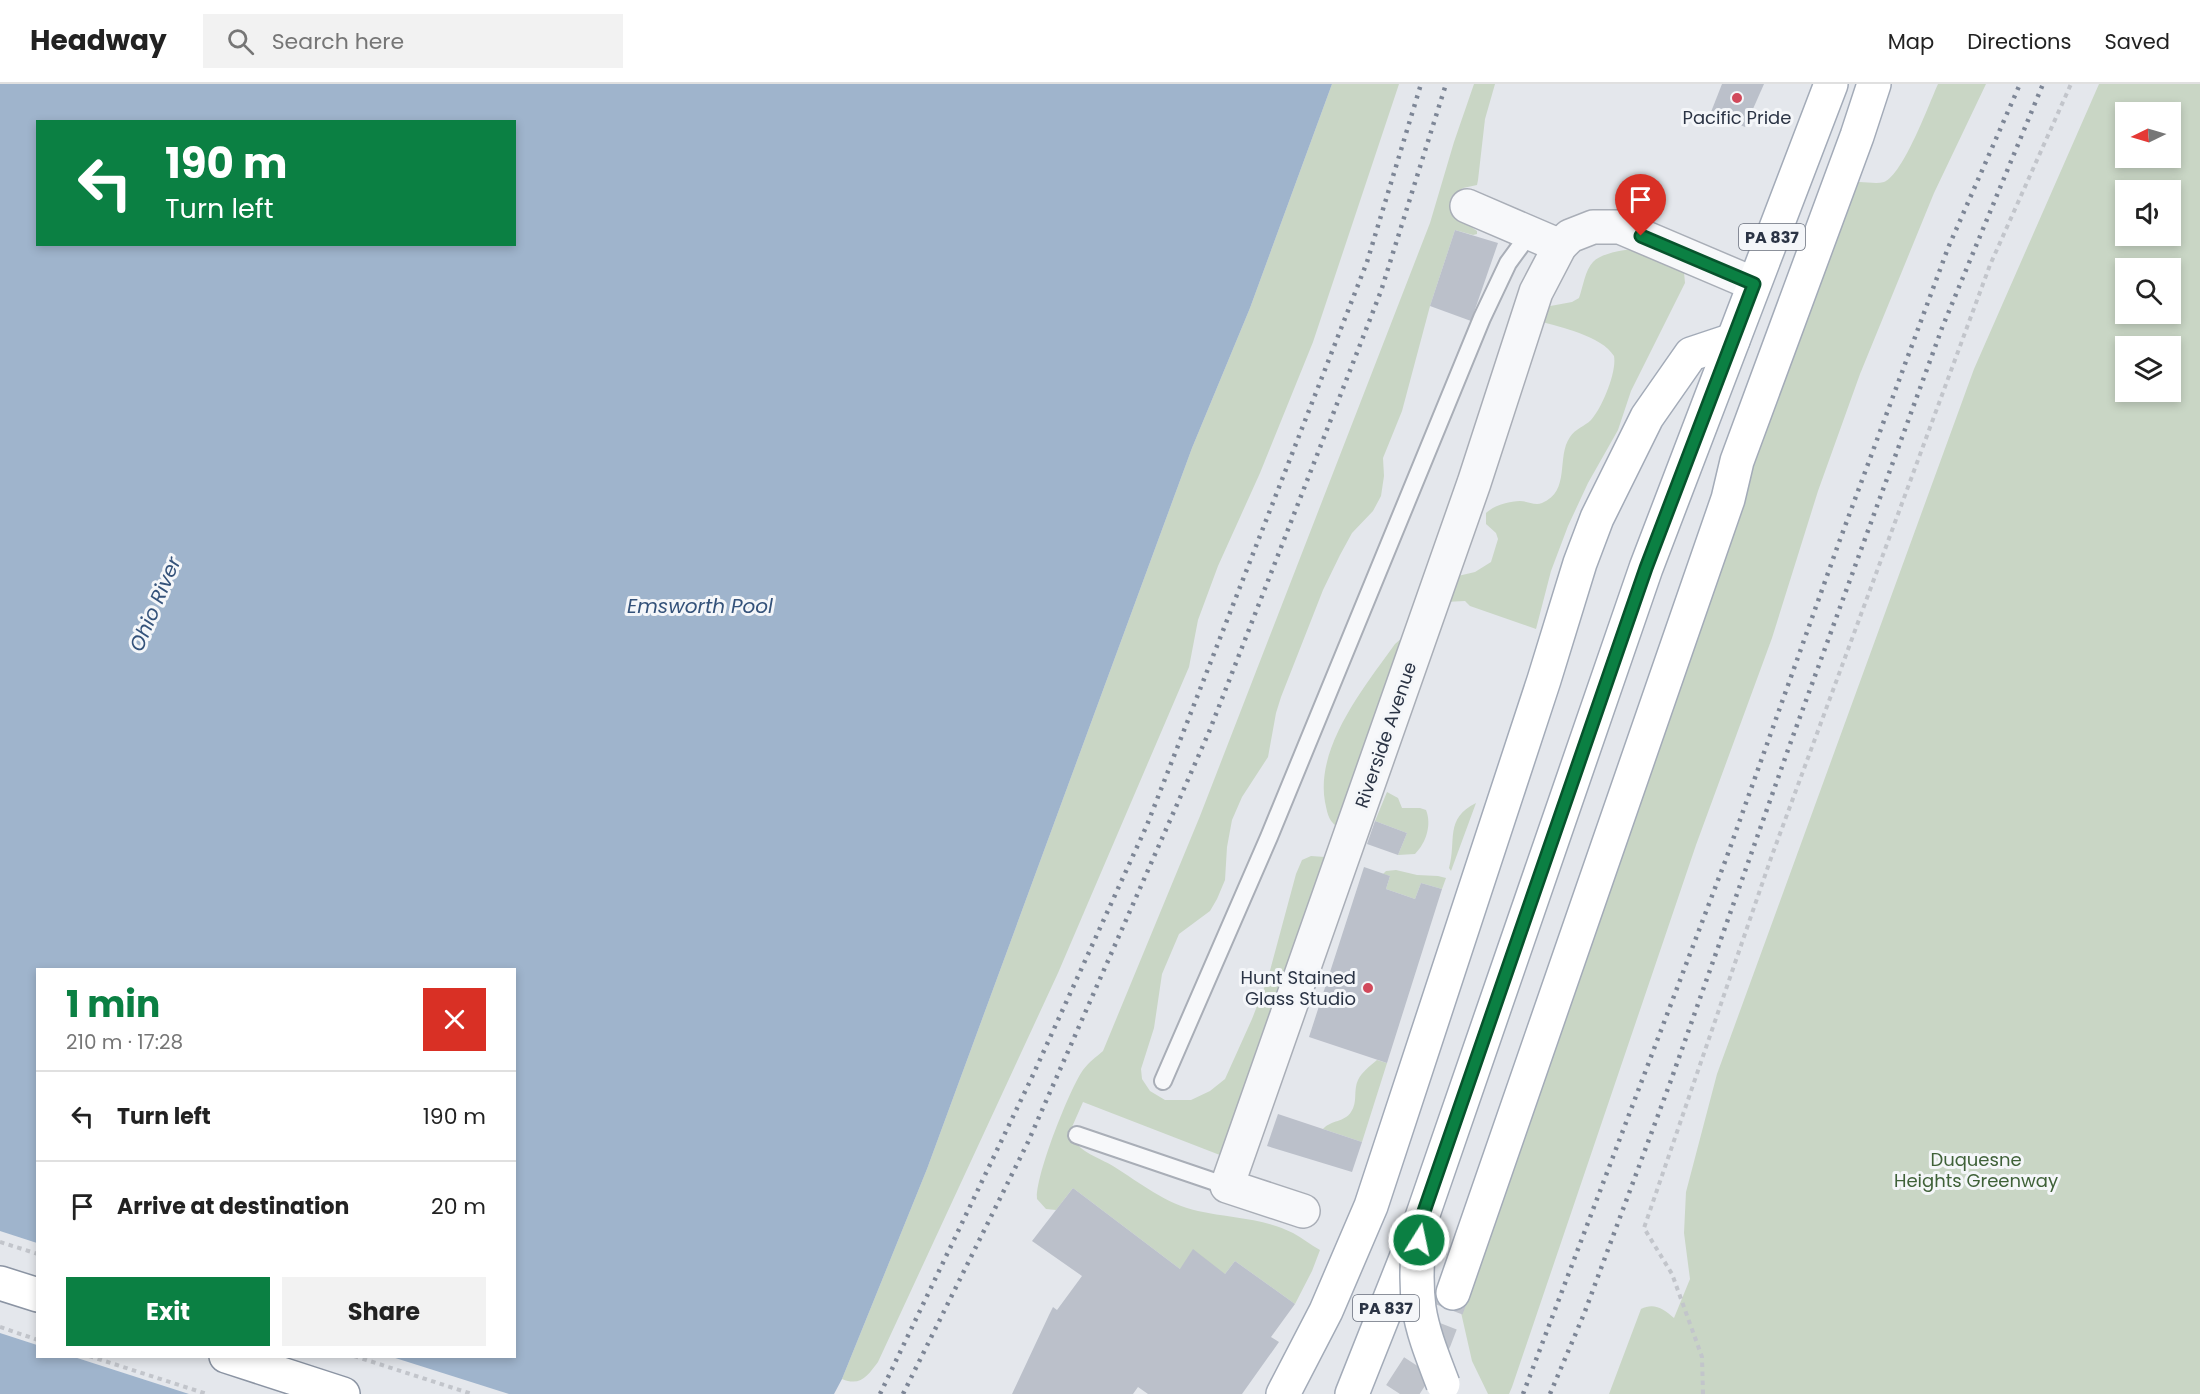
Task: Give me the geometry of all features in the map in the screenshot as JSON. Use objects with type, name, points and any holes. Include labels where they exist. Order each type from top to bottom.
[{"type":"main road","name":"PA 837","points":[[1352,1394],[1420,1223],[1646,568],[1831,84]]},
{"type":"main road","points":[[1453,1293],[1724,510],[1737,461],[1874,84]]},
{"type":"main road","points":[[1282,1394],[1326,1311],[1371,1206],[1544,680],[1580,563],[1597,518],[1647,417],[1691,354],[1733,340]]},
{"type":"main road","name":"PA 837","points":[[1420,1223],[1416,1276],[1419,1309],[1428,1343],[1445,1389]]},
{"type":"main road","points":[[0,1283],[36,1294]]},
{"type":"main road","points":[[231,1358],[343,1394]]},
{"type":"street","points":[[1467,206],[1560,246]]},
{"type":"street","name":"Riverside Avenue","points":[[1227,1186],[1474,483],[1536,292],[1560,246],[1570,236],[1593,227],[1620,227],[1754,284]]},
{"type":"street","points":[[1227,1186],[1303,1212]]},
{"type":"lane","points":[[1162,1081],[1269,837],[1482,318],[1508,263],[1530,233]]},
{"type":"lane","points":[[1077,1135],[1227,1186]]},
{"type":"path","points":[[1702,1394],[1702,1357],[1672,1274],[1644,1228],[1771,858],[1986,276],[2071,84]]},
{"type":"path","points":[[0,1242],[36,1253]]},
{"type":"path","points":[[0,1328],[36,1339]]},
{"type":"path","points":[[95,1358],[207,1394]]},
{"type":"path","points":[[360,1358],[472,1394]]},
{"type":"green space","points":[[1332,84],[1399,84],[1313,342],[1260,473],[1218,566],[1198,620],[1189,667],[1058,973],[878,1362],[859,1381],[842,1379],[927,1169],[1192,448],[1250,308]]},
{"type":"green space","points":[[1474,84],[1495,84],[1485,119],[1477,185],[1463,188],[1452,196],[1450,203],[1453,213],[1477,231],[1477,234],[1455,230],[1430,306],[1402,411],[1383,458],[1384,476],[1381,496],[1373,511],[1352,533],[1323,590],[1281,697],[1268,757],[1242,797],[1232,820],[1227,847],[1225,880],[1217,899],[1210,911],[1179,934],[1162,974],[1154,1028],[1141,1069],[1142,1079],[1150,1091],[1165,1100],[1191,1100],[1210,1091],[1225,1079],[1268,978],[1296,874],[1302,860],[1311,856],[1325,857],[1225,1157],[1083,1102],[1072,1127],[1072,1137],[1080,1147],[1164,1198],[1186,1208],[1258,1221],[1282,1228],[1320,1250],[1295,1304],[1235,1261],[1225,1274],[1180,1269],[1073,1188],[1056,1210],[1046,1209],[1037,1199],[1038,1188],[1047,1154],[1070,1095],[1083,1070],[1103,1051],[1200,816],[1430,223]]},
{"type":"green space","points":[[1938,84],[1986,84],[1934,193],[1860,374],[1818,491],[1772,638],[1696,845],[1512,1387],[1509,1394],[1488,1394],[1472,1361],[1460,1308],[1467,1276],[1851,183],[1880,183],[1891,177],[1907,153]]},
{"type":"green space","name":"Duquesne Heights Greenway","points":[[2099,84],[2200,84],[2200,1394],[1609,1394],[1641,1309],[1655,1306],[1674,1318],[1690,1279],[1684,1233],[1686,1192],[1717,1074],[1974,369]]},
{"type":"green space","points":[[1643,248],[1684,272],[1685,283],[1631,391],[1618,430],[1588,483],[1568,526],[1551,571],[1536,629],[1470,606],[1465,601],[1445,602],[1458,576],[1475,572],[1491,562],[1498,539],[1496,533],[1486,524],[1486,513],[1489,510],[1511,502],[1542,503],[1551,498],[1557,490],[1566,445],[1572,434],[1589,422],[1595,414],[1611,380],[1614,356],[1608,349],[1580,333],[1539,321],[1545,307],[1572,302],[1579,298],[1588,269],[1597,259],[1616,252]]},
{"type":"green space","points":[[1402,638],[1336,826],[1327,812],[1324,781],[1335,739],[1357,698],[1395,644]]},
{"type":"green space","points":[[1387,792],[1398,798],[1402,808],[1426,810],[1427,834],[1415,854],[1398,855],[1407,833],[1375,821]]},
{"type":"green space","points":[[1476,803],[1451,871],[1449,868],[1456,823],[1466,809]]},
{"type":"green space","points":[[1396,870],[1446,878],[1442,889],[1421,883],[1415,899],[1386,889],[1390,876],[1383,874],[1386,871]]},
{"type":"green space","points":[[1377,1060],[1387,1063],[1362,1142],[1323,1129],[1345,1118],[1351,1112],[1358,1080]]},
{"type":"water","name":"Emsworth Pool","points":[[0,84],[1332,84],[1250,308],[1192,448],[927,1169],[834,1394],[0,1394]]},
{"type":"pier","points":[[0,1231],[36,1243],[36,1345],[0,1333]]},
{"type":"pier","points":[[77,1358],[395,1358],[509,1394],[189,1394]]},
{"type":"building","name":"Pacific Pride","points":[[1722,84],[1764,84],[1745,127],[1711,112]]},
{"type":"building","points":[[1455,230],[1498,243],[1471,321],[1430,306]]},
{"type":"building","points":[[1375,821],[1407,833],[1398,855],[1367,844]]},
{"type":"building","name":"Hunt Stained Glass Studio","points":[[1364,867],[1390,876],[1386,889],[1415,899],[1421,883],[1442,889],[1387,1063],[1309,1037]]},
{"type":"building","points":[[1278,1114],[1362,1142],[1352,1172],[1267,1146]]},
{"type":"building","points":[[1073,1188],[1180,1269],[1193,1249],[1225,1274],[1235,1261],[1295,1304],[1271,1337],[1279,1342],[1242,1394],[1148,1394],[1138,1387],[1133,1394],[1012,1394],[1053,1307],[1057,1310],[1082,1276],[1032,1241]]},
{"type":"tunnel","points":[[1400,1394],[1435,1340],[1453,1293]]},
{"type":"railway","points":[[880,1394],[1032,1077],[1147,825],[1367,262],[1421,84]]},
{"type":"railway","points":[[903,1394],[1028,1142],[1209,732],[1381,291],[1446,84]]},
{"type":"railway","points":[[1523,1394],[1726,859],[1838,545],[1948,248],[2020,84]]},
{"type":"railway","points":[[1550,1394],[1584,1314],[1670,1083],[1789,747],[1942,328],[2043,84]]},
{"type":"place","name":"Pacific Pride","points":[[1737,98]]},
{"type":"place","name":"Hunt Stained Glass Studio","points":[[1368,988]]},
{"type":"route","points":[[1419,1240],[1420,1223],[1646,568],[1754,284],[1641,236]]},
{"type":"water label","name":"Ohio River","points":[[155,604]]}]
